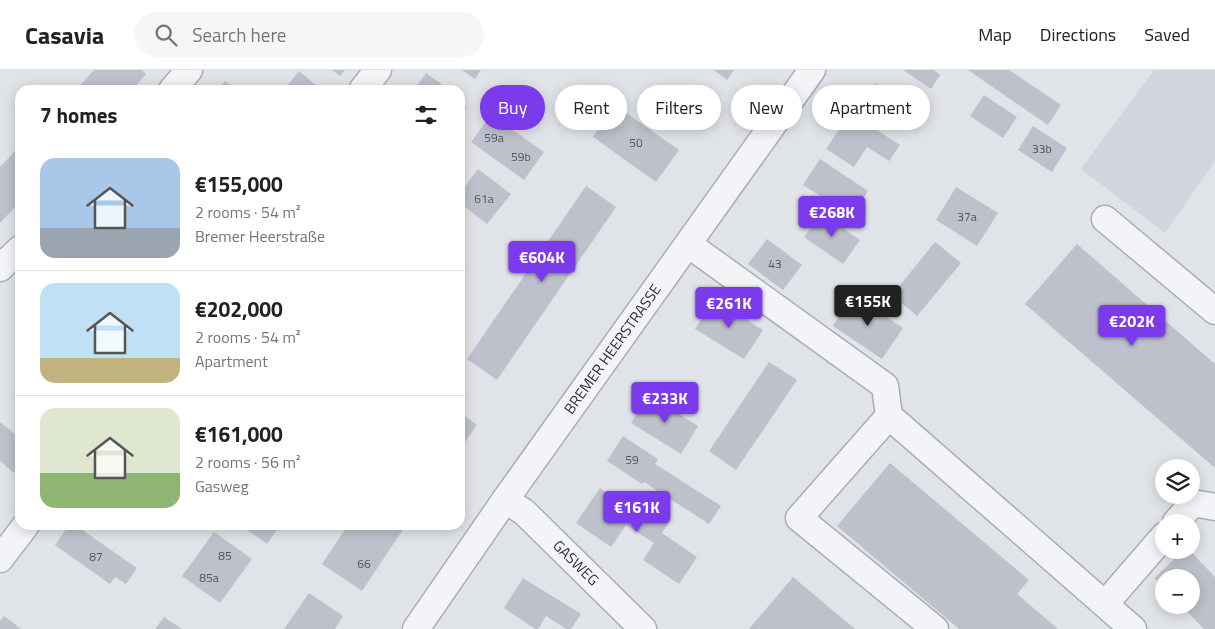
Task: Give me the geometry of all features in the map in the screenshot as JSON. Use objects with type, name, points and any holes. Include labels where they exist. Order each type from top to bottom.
[{"type":"street","points":[[176,85],[189,70]]},
{"type":"street","points":[[366,85],[378,70]]},
{"type":"street","name":"BREMER HEERSTRASSE","points":[[416,629],[505,500],[812,70]]},
{"type":"street","points":[[1105,220],[1215,311]]},
{"type":"street","points":[[688,244],[885,386],[889,416],[1134,629]]},
{"type":"street","points":[[0,268],[15,254]]},
{"type":"street","points":[[889,416],[799,518],[935,629]]},
{"type":"street","name":"GASWEG","points":[[505,500],[524,512],[643,629]]},
{"type":"street","points":[[1183,514],[1193,503],[1215,506]]},
{"type":"street","points":[[0,560],[22,530]]},
{"type":"street","points":[[1105,604],[1155,546]]},
{"type":"shaded area","points":[[1154,70],[1215,70],[1215,161],[1165,233],[1081,169]]},
{"type":"building","points":[[94,70],[142,70],[146,74],[136,85],[80,85]]},
{"type":"building","points":[[332,70],[345,70],[340,76]]},
{"type":"building","points":[[462,70],[481,70],[475,79]]},
{"type":"building","points":[[714,70],[734,70],[727,80]]},
{"type":"building","points":[[903,70],[934,70],[940,75],[931,89],[930,85],[925,85]]},
{"type":"building","points":[[968,70],[1009,70],[1061,105],[1048,125]]},
{"type":"building","points":[[299,71],[316,85],[288,85]]},
{"type":"building","points":[[426,73],[443,85],[418,85]]},
{"type":"building","points":[[225,81],[230,85],[222,85]]},
{"type":"building","points":[[984,95],[1017,117],[1003,138],[970,116]]},
{"type":"building","points":[[627,113],[637,120],[637,130],[651,130],[679,150],[656,182],[593,137],[598,130],[627,130]]},
{"type":"building","points":[[1033,126],[1067,148],[1052,172],[1018,150]]},
{"type":"building","points":[[480,130],[512,130],[544,152],[524,180],[471,142]]},
{"type":"building","points":[[839,130],[877,130],[900,145],[889,161],[867,147],[854,167],[826,149]]},
{"type":"building","points":[[15,151],[15,207],[0,223],[0,167]]},
{"type":"building","points":[[820,159],[868,191],[857,209],[841,199],[836,206],[803,185]]},
{"type":"building","points":[[478,169],[511,194],[487,224],[465,207],[465,186]]},
{"type":"building","points":[[586,186],[616,207],[497,380],[467,359]]},
{"type":"building","points":[[956,187],[998,213],[977,246],[936,220]]},
{"type":"building","points":[[821,213],[860,240],[843,264],[804,237]]},
{"type":"building","points":[[767,239],[802,265],[783,290],[748,264]]},
{"type":"building","points":[[935,242],[961,263],[917,316],[892,295]]},
{"type":"building","points":[[1077,244],[1215,364],[1215,468],[1025,304]]},
{"type":"building","points":[[853,295],[903,328],[882,359],[833,326]]},
{"type":"building","points":[[714,299],[763,330],[744,359],[695,329]]},
{"type":"building","points":[[769,362],[797,380],[736,470],[709,451]]},
{"type":"building","points":[[649,395],[698,426],[681,454],[631,423]]},
{"type":"building","points":[[465,416],[477,425],[465,442]]},
{"type":"building","points":[[0,422],[15,434],[15,472],[14,473],[0,461]]},
{"type":"building","points":[[623,436],[658,459],[655,464],[721,506],[709,524],[644,482],[642,484],[607,461]]},
{"type":"building","points":[[890,463],[1029,580],[1017,594],[1058,629],[959,629],[837,526]]},
{"type":"building","points":[[600,488],[635,512],[640,503],[669,522],[662,533],[697,557],[679,584],[643,560],[654,543],[626,525],[611,547],[576,523]]},
{"type":"building","points":[[66,530],[82,530],[137,568],[126,584],[115,577],[110,584],[55,545]]},
{"type":"building","points":[[247,530],[277,530],[267,544]]},
{"type":"building","points":[[345,530],[403,530],[362,591],[322,564]]},
{"type":"building","points":[[214,532],[252,559],[220,603],[182,576]]},
{"type":"building","points":[[1174,559],[1198,559],[1215,577],[1215,629],[1204,629],[1190,614],[1200,614],[1200,569],[1164,569]]},
{"type":"building","points":[[793,577],[855,629],[749,629]]},
{"type":"building","points":[[523,578],[581,614],[571,629],[566,629],[546,616],[538,629],[535,629],[504,608]]},
{"type":"building","points":[[309,593],[343,616],[335,629],[284,629]]},
{"type":"building","points":[[4,616],[21,629],[0,629],[0,621]]},
{"type":"building","points":[[164,617],[182,629],[155,629]]}]
